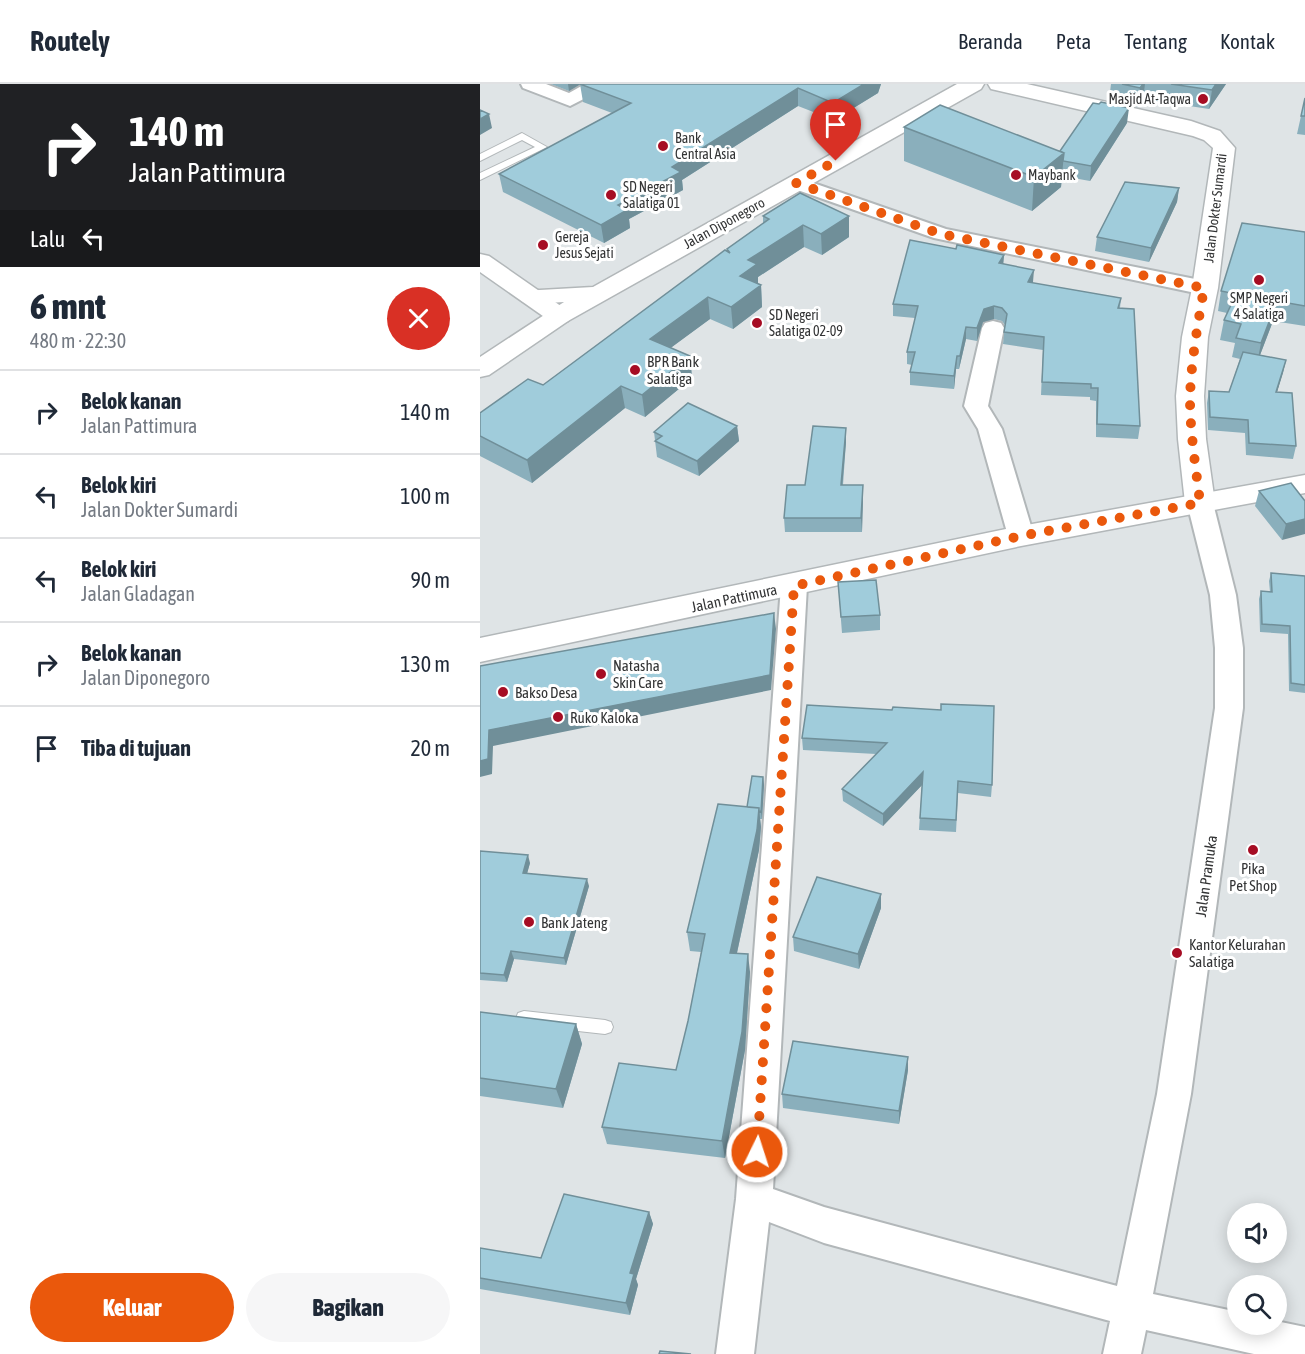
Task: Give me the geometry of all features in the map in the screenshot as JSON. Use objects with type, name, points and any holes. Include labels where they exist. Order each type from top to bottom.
[{"type":"main road","name":"Jalan Diponegoro","points":[[480,369],[560,316],[598,294],[973,84]]},
{"type":"main road","name":"Jalan Dokter Sumardi","points":[[999,84],[1183,126],[1211,134],[1220,140],[1224,148],[1195,337],[1190,396],[1192,439],[1200,503]]},
{"type":"main road","points":[[480,261],[560,316]]},
{"type":"main road","points":[[525,293],[598,294]]},
{"type":"main road","points":[[524,342],[525,293]]},
{"type":"main road","name":"Jalan Pattimura","points":[[480,650],[794,586],[1021,536],[1305,484]]},
{"type":"street","points":[[530,84],[569,100],[598,84]]},
{"type":"street","points":[[796,183],[941,234],[1204,288]]},
{"type":"street","points":[[993,328],[976,406],[990,429],[1021,536]]},
{"type":"street","name":"Jalan Pramuka","points":[[1122,1354],[1174,1094],[1229,708],[1229,648],[1223,595],[1200,503]]},
{"type":"street","points":[[735,1354],[754,1199],[794,586]]},
{"type":"street","points":[[754,1199],[824,1225],[1130,1308],[1305,1346]]},
{"type":"lane","points":[[480,158],[522,136],[542,147],[480,177]]},
{"type":"lane","points":[[503,1016],[605,1026]]},
{"type":"building","points":[[580,84],[864,84],[833,103],[798,88],[672,167],[681,172],[618,205],[627,210],[601,225],[499,174],[631,103]]},
{"type":"building","points":[[1122,84],[1143,84],[1140,88]]},
{"type":"building","points":[[1171,84],[1216,84],[1212,90]]},
{"type":"building","points":[[1305,98],[1305,116],[1301,116]]},
{"type":"building","points":[[1101,102],[1129,108],[1091,166],[1063,161],[1064,153],[1060,151],[1093,103]]},
{"type":"building","points":[[940,105],[1064,153],[1034,177],[904,127]]},
{"type":"building","points":[[480,110],[489,114],[480,119]]},
{"type":"building","points":[[1125,182],[1179,188],[1151,248],[1097,237]]},
{"type":"building","points":[[800,193],[849,216],[821,234],[803,225],[748,260],[757,264],[740,276],[761,285],[731,307],[708,297],[650,339],[690,356],[642,395],[621,386],[527,460],[480,436],[480,413],[528,379],[543,385],[725,250],[730,253],[727,249],[769,219],[763,216]]},
{"type":"building","name":"SMP Negeri 4 Salatiga","points":[[1242,223],[1305,232],[1305,306],[1277,301],[1261,343],[1236,338],[1241,324],[1224,320],[1236,294],[1221,291]]},
{"type":"building","points":[[910,240],[956,249],[957,245],[1004,255],[999,263],[1034,270],[1028,282],[1121,298],[1118,308],[1134,309],[1140,426],[1097,424],[1098,388],[1091,388],[1091,384],[1042,382],[1044,337],[1004,332],[1007,314],[1002,308],[994,306],[984,309],[977,328],[966,327],[960,356],[957,356],[954,376],[910,372],[915,352],[907,352],[918,306],[893,304]]},
{"type":"building","points":[[1243,352],[1286,360],[1276,392],[1292,393],[1296,446],[1249,443],[1248,420],[1210,417],[1209,391],[1229,392]]},
{"type":"building","points":[[688,403],[737,426],[697,461],[655,441],[662,436],[654,432]]},
{"type":"building","points":[[813,426],[846,428],[841,485],[863,485],[861,518],[784,518],[787,485],[805,485]]},
{"type":"building","points":[[1291,483],[1305,501],[1305,519],[1286,524],[1259,491]]},
{"type":"building","points":[[1271,573],[1305,576],[1305,685],[1291,683],[1290,626],[1262,624],[1261,591],[1272,592]]},
{"type":"building","points":[[876,580],[880,615],[841,617],[838,582]]},
{"type":"building","name":"Ruko Kaloka","points":[[774,613],[770,675],[489,730],[488,759],[480,761],[480,666]]},
{"type":"building","points":[[941,704],[994,706],[992,785],[958,781],[956,820],[920,818],[923,772],[883,814],[842,789],[887,743],[802,738],[807,705],[892,710],[893,707],[941,710]]},
{"type":"building","points":[[752,776],[763,777],[761,812],[759,808],[747,807]]},
{"type":"building","points":[[718,804],[759,808],[757,830],[730,953],[748,954],[742,1032],[722,1141],[602,1127],[619,1063],[676,1070],[705,934],[687,932]]},
{"type":"building","name":"Bank Jateng","points":[[480,851],[528,855],[523,873],[587,879],[564,958],[511,951],[504,975],[480,973]]},
{"type":"building","points":[[817,877],[881,894],[858,954],[793,937]]},
{"type":"building","points":[[480,1012],[576,1024],[556,1089],[480,1078]]},
{"type":"building","points":[[793,1041],[908,1057],[899,1111],[782,1094]]},
{"type":"building","points":[[564,1194],[649,1212],[630,1273],[634,1274],[626,1303],[480,1278],[480,1248],[541,1258]]},
{"type":"building","points":[[660,1351],[691,1354],[659,1354]]},
{"type":"place","name":"Masjid At-Taqwa","points":[[1203,99]]},
{"type":"place","name":"Bank Central Asia","points":[[663,146]]},
{"type":"place","name":"Maybank","points":[[1016,175]]},
{"type":"place","name":"SD Negeri Salatiga 01","points":[[611,195]]},
{"type":"place","name":"Gereja Jesus Sejati","points":[[543,245]]},
{"type":"place","name":"SMP Negeri 4 Salatiga","points":[[1259,280]]},
{"type":"place","name":"SD Negeri Salatiga 02-09","points":[[757,323]]},
{"type":"place","name":"BPR Bank Salatiga","points":[[635,370]]},
{"type":"place","name":"Natasha Skin Care","points":[[601,674]]},
{"type":"place","name":"Bakso Desa","points":[[503,692]]},
{"type":"place","name":"Ruko Kaloka","points":[[558,717]]},
{"type":"place","name":"Pika Pet Shop","points":[[1253,850]]},
{"type":"place","name":"Bank Jateng","points":[[529,922]]},
{"type":"place","name":"Kantor Kelurahan Salatiga","points":[[1177,953]]},
{"type":"route","points":[[757,1152],[794,586],[1021,536],[1200,503],[1192,439],[1190,396],[1195,337],[1204,288],[941,234],[796,183],[836,161]]}]
